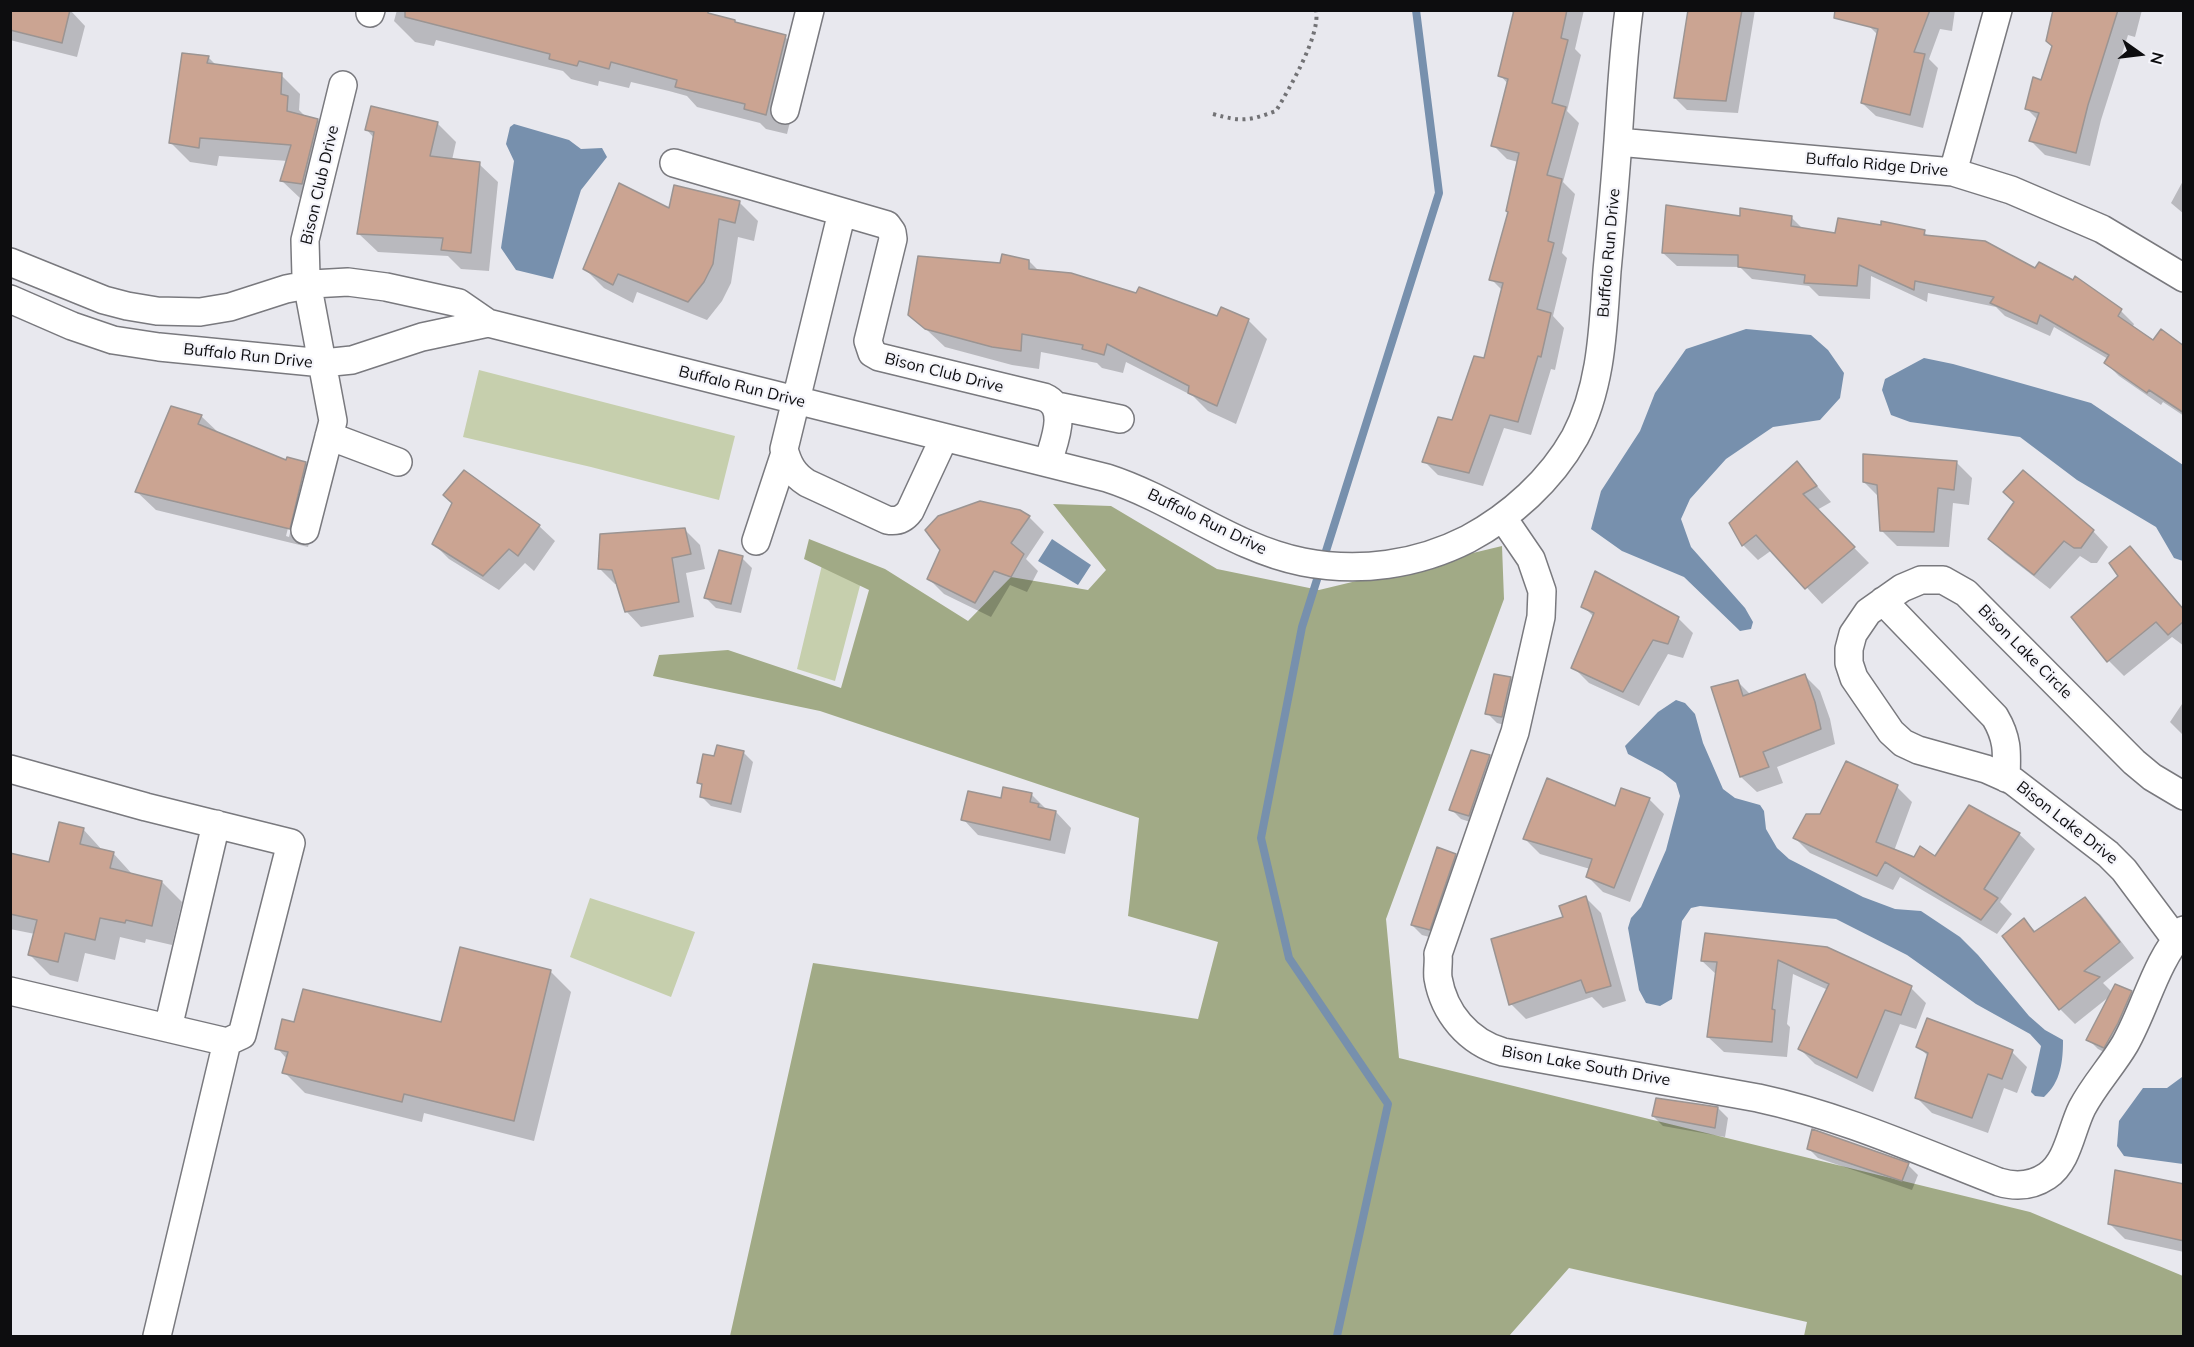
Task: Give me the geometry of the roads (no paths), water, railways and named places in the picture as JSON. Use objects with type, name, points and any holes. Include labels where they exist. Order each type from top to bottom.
[{"type":"street","points":[[785,110],[810,10]]},
{"type":"street","name":"Buffalo Run Drive","points":[[10,262],[104,300],[157,311],[200,312],[230,307],[274,292],[308,285],[348,282],[386,286],[459,303],[488,322],[1126,484],[1269,553],[1315,564],[1358,567],[1388,565],[1413,560],[1457,544],[1487,529],[1540,485],[1559,462],[1575,437],[1588,406],[1601,351],[1623,61],[1629,10]]},
{"type":"street","points":[[1953,172],[1998,10]]},
{"type":"street","name":"Bison Club Drive","points":[[305,530],[333,421],[308,285],[304,257],[305,240],[343,85]]},
{"type":"street","name":"Buffalo Ridge Drive","points":[[1618,142],[1953,172],[2011,190],[2102,229],[2184,278]]},
{"type":"street","name":"Bison Club Drive","points":[[674,163],[884,223],[892,232],[868,341],[872,353],[879,357],[1044,397],[1057,406]]},
{"type":"street","points":[[842,212],[784,449],[790,468],[807,483],[887,520],[896,521],[910,511],[944,438]]},
{"type":"street","name":"Buffalo Run Drive","points":[[10,299],[72,326],[113,340],[159,347],[323,363],[352,360],[422,337],[488,322]]},
{"type":"street","points":[[1048,463],[1058,423],[1057,406],[1120,419]]},
{"type":"street","points":[[329,436],[398,462]]},
{"type":"street","points":[[756,542],[785,453]]},
{"type":"street","name":"Bison Lake South Drive","points":[[1503,518],[1531,559],[1542,591],[1543,604],[1515,732],[1438,954],[1438,977],[1449,1009],[1455,1020],[1479,1042],[1503,1052],[1798,1106],[1836,1118],[1999,1182],[2009,1185],[2026,1184],[2047,1176],[2060,1162],[2067,1150],[2072,1128],[2092,1088],[2124,1045],[2162,964],[2180,936]]},
{"type":"street","name":"Bison Lake Circle","points":[[1856,628],[1868,612],[1902,588],[1921,580],[1943,580],[1961,589],[2134,762],[2152,777],[2184,796]]},
{"type":"street","points":[[1883,601],[1995,717],[2003,732],[2007,748],[2006,778]]},
{"type":"street","name":"Bison Lake Drive","points":[[1856,628],[1848,650],[1854,678],[1895,737],[1918,750],[1986,769],[2034,795],[2120,865],[2180,936]]},
{"type":"street","points":[[10,769],[291,843],[242,1035],[228,1042],[10,991]]},
{"type":"street","points":[[168,1028],[216,825]]},
{"type":"street","points":[[157,1336],[228,1042]]},
{"type":"water","points":[[514,124],[569,140],[581,149],[602,148],[607,157],[581,190],[553,279],[516,270],[501,248],[514,161],[506,144],[510,127]]},
{"type":"water","points":[[1746,329],[1811,335],[1828,350],[1844,373],[1840,398],[1820,420],[1773,427],[1726,459],[1690,499],[1681,519],[1691,547],[1745,608],[1753,622],[1751,629],[1740,631],[1684,577],[1622,551],[1591,529],[1601,491],[1640,431],[1655,393],[1686,349]]},
{"type":"water","points":[[1924,358],[2091,403],[2183,465],[2183,561],[2174,558],[2156,527],[2077,480],[2020,437],[1910,422],[1891,415],[1882,390],[1885,379]]},
{"type":"water","points":[[1052,539],[1091,565],[1078,585],[1038,561]]},
{"type":"water","points":[[1676,700],[1685,703],[1695,714],[1703,743],[1723,789],[1735,798],[1760,805],[1764,811],[1766,829],[1777,848],[1789,859],[1863,897],[1895,909],[1921,911],[1960,937],[2029,1016],[2045,1030],[2063,1040],[2060,1071],[2054,1085],[2044,1097],[2035,1096],[2031,1092],[2041,1046],[2030,1034],[1976,1004],[1907,955],[1836,919],[1700,906],[1691,908],[1682,921],[1672,999],[1660,1006],[1646,1003],[1639,990],[1628,928],[1631,918],[1641,907],[1666,850],[1680,796],[1676,783],[1662,772],[1628,754],[1625,746],[1658,712]]},
{"type":"water","points":[[2182,1077],[2183,1164],[2124,1156],[2117,1146],[2119,1121],[2143,1088],[2167,1088]]},
{"type":"waterway","points":[[1337,1336],[1388,1104],[1289,958],[1261,838],[1302,627],[1439,193],[1416,10]]}]
